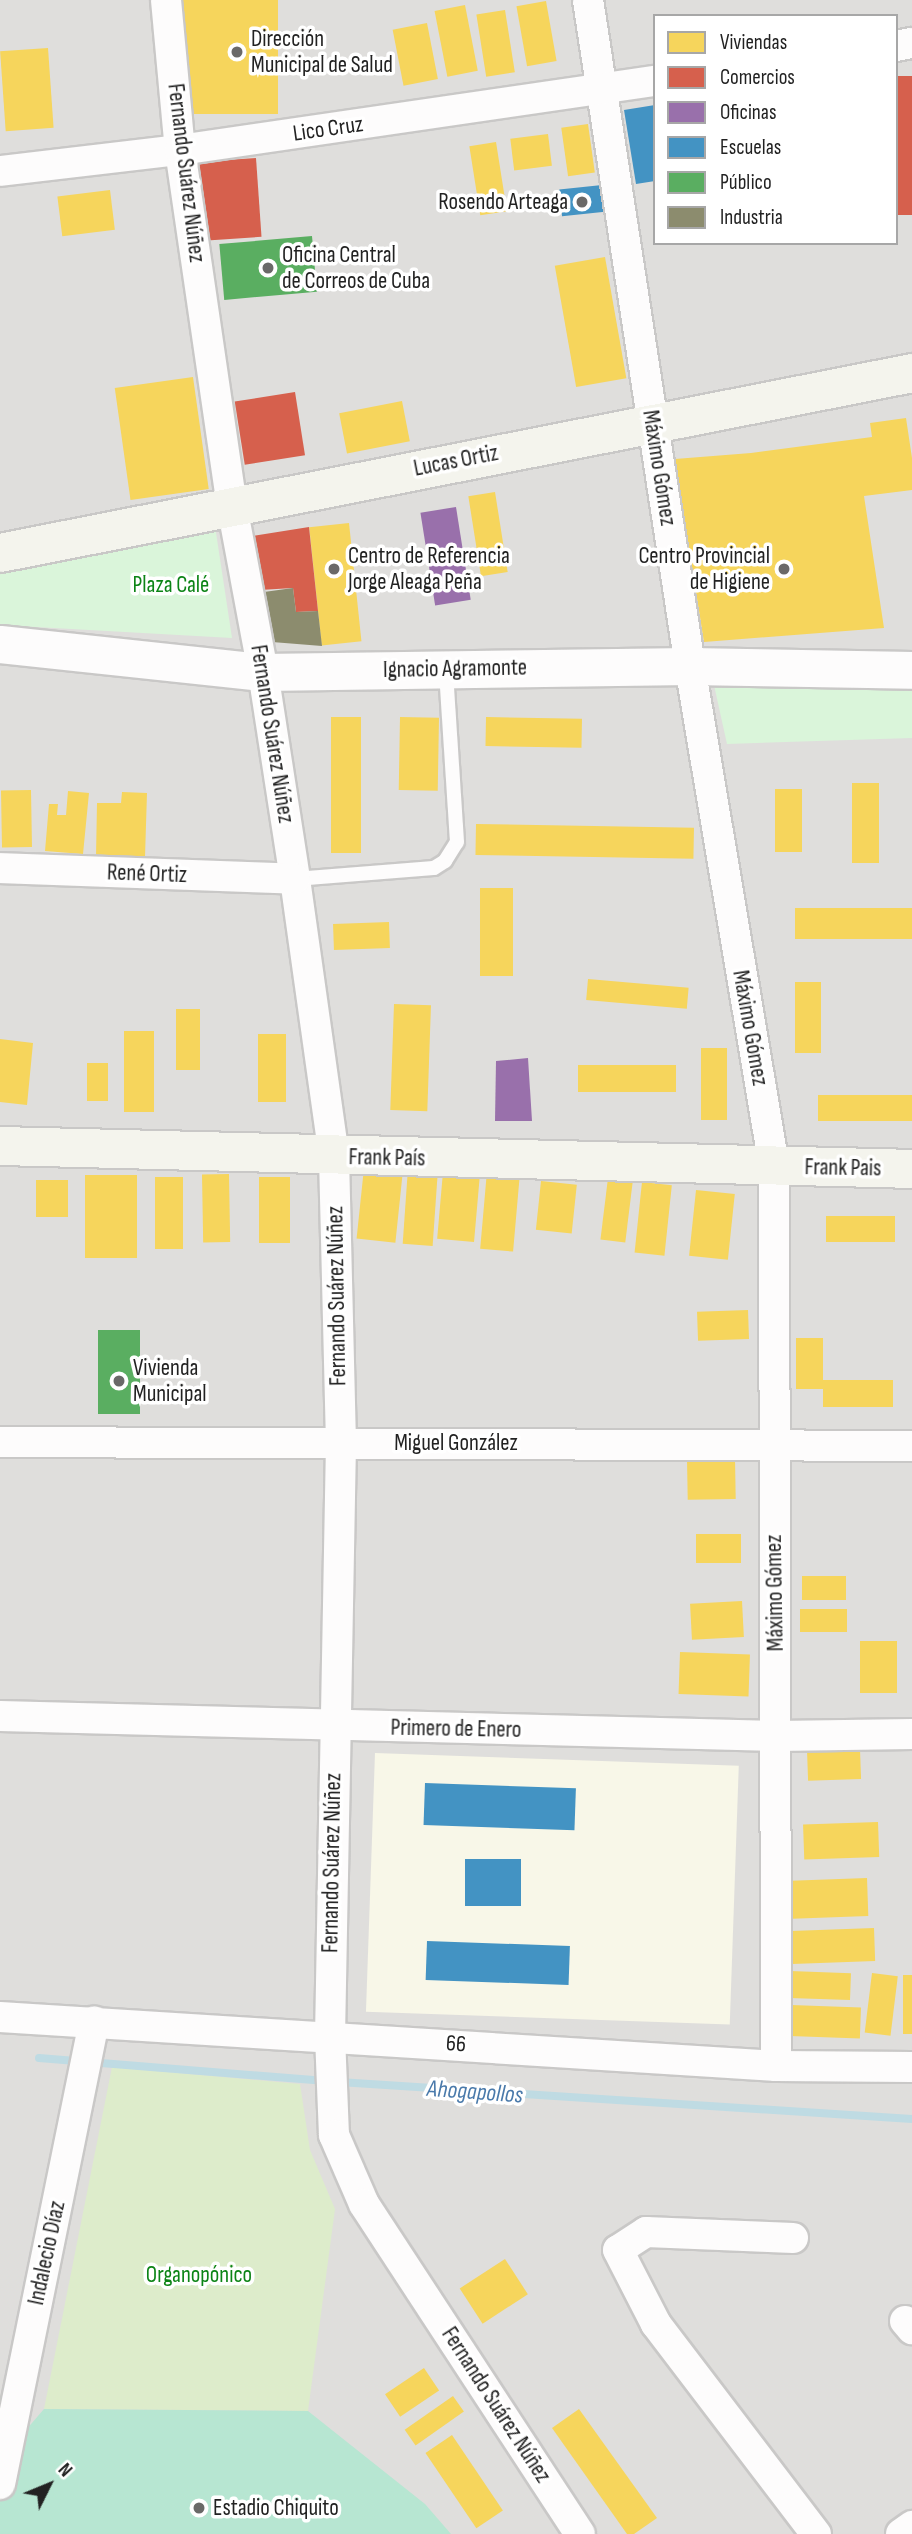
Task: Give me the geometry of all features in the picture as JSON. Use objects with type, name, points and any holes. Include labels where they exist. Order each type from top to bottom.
[{"type":"main road","name":"Lucas Ortiz","points":[[0,553],[652,422],[912,373]]},
{"type":"main road","name":"Frank País","points":[[0,1146],[334,1157],[774,1166]]},
{"type":"main road","name":"Frank Pais","points":[[774,1166],[912,1169]]},
{"type":"street","name":"Fernando Suárez Núñez","points":[[166,0],[180,150],[232,506],[263,672],[295,879],[334,1157],[341,1443],[330,2036],[334,2135],[364,2204],[580,2534]]},
{"type":"street","name":"Máximo Gómez","points":[[588,0],[690,666],[774,1166],[776,2066]]},
{"type":"street","name":"Lico Cruz","points":[[0,170],[180,150],[653,81]]},
{"type":"street","name":"Ignacio Agramonte","points":[[0,644],[263,672],[690,666],[912,670]]},
{"type":"street","name":"René Ortiz","points":[[0,868],[295,879]]},
{"type":"street","name":"Miguel González","points":[[0,1442],[912,1446]]},
{"type":"street","name":"Primero de Enero","points":[[0,1717],[777,1736],[912,1734]]},
{"type":"street","name":"66","points":[[0,2017],[776,2066],[912,2067]]},
{"type":"street","name":"Indalecio Díaz","points":[[0,2484],[94,2021]]},
{"type":"street","points":[[793,2238],[646,2232],[618,2250],[656,2324],[816,2534]]},
{"type":"street","points":[[901,2534],[912,2526]]},
{"type":"lane","points":[[295,879],[433,868],[446,861],[457,842],[446,670]]},
{"type":"shaded area","points":[[0,0],[912,0],[912,2534],[0,2534]]},
{"type":"shaded area","points":[[375,1753],[739,1766],[730,2025],[366,2012]]},
{"type":"green space","name":"Plaza Calé","points":[[215,526],[232,638],[0,625],[0,568]]},
{"type":"green space","points":[[912,684],[912,738],[727,744],[714,685]]},
{"type":"green space","name":"Organopónico","points":[[112,2067],[300,2084],[310,2150],[335,2209],[308,2411],[44,2409]]},
{"type":"green space","points":[[44,2409],[308,2411],[425,2504],[451,2534],[0,2534],[0,2460]]},
{"type":"building: Viviendas","name":"Dirección Municipal de Salud","points":[[182,0],[278,0],[278,114],[182,114]]},
{"type":"building: Viviendas","points":[[546,1],[557,61],[527,66],[516,6]]},
{"type":"building: Viviendas","points":[[465,5],[478,71],[447,77],[435,11]]},
{"type":"building: Viviendas","points":[[505,10],[515,72],[486,77],[476,15]]},
{"type":"building: Viviendas","points":[[427,23],[438,79],[404,86],[393,30]]},
{"type":"building: Viviendas","points":[[48,48],[54,128],[6,131],[0,51]]},
{"type":"building: Viviendas","points":[[588,124],[595,173],[568,176],[561,128]]},
{"type":"building: Viviendas","points":[[548,134],[552,166],[514,170],[510,139]]},
{"type":"building: Viviendas","points":[[496,142],[507,211],[480,215],[469,146]]},
{"type":"building: Viviendas","points":[[110,190],[115,230],[62,236],[57,196]]},
{"type":"building: Viviendas","points":[[605,257],[626,378],[576,387],[555,266]]},
{"type":"building: Viviendas","points":[[193,377],[209,489],[130,500],[115,388]]},
{"type":"building: Viviendas","points":[[402,401],[410,441],[347,453],[339,413]]},
{"type":"building: Viviendas","name":"Centro Provincial de Higiene","points":[[906,418],[912,458],[912,490],[864,496],[884,628],[704,642],[675,459],[751,453],[872,437],[870,423]]},
{"type":"building: Viviendas","points":[[495,492],[508,572],[481,576],[468,496]]},
{"type":"building: Viviendas","name":"Centro de Referencia Jorge Aleaga Peña","points":[[349,523],[361,641],[322,646],[309,527]]},
{"type":"building: Viviendas","points":[[331,717],[361,717],[361,853],[331,853]]},
{"type":"building: Viviendas","points":[[400,717],[439,718],[438,791],[399,790]]},
{"type":"building: Viviendas","points":[[486,717],[582,719],[581,748],[485,746]]},
{"type":"building: Viviendas","points":[[852,783],[879,783],[879,863],[852,863]]},
{"type":"building: Viviendas","points":[[775,789],[802,789],[802,852],[775,852]]},
{"type":"building: Viviendas","points":[[31,790],[32,847],[2,848],[1,791]]},
{"type":"building: Viviendas","points":[[68,791],[89,793],[83,854],[45,851],[49,804],[58,804],[57,815],[66,815]]},
{"type":"building: Viviendas","points":[[122,792],[147,793],[145,857],[96,856],[97,803],[121,803]]},
{"type":"building: Viviendas","points":[[476,824],[694,828],[693,859],[475,855]]},
{"type":"building: Viviendas","points":[[480,888],[513,888],[513,976],[480,976]]},
{"type":"building: Viviendas","points":[[795,908],[912,908],[912,939],[795,939]]},
{"type":"building: Viviendas","points":[[389,922],[390,948],[334,950],[333,924]]},
{"type":"building: Viviendas","points":[[588,979],[689,988],[687,1009],[586,1000]]},
{"type":"building: Viviendas","points":[[795,982],[821,982],[821,1053],[795,1053]]},
{"type":"building: Viviendas","points":[[394,1004],[431,1005],[427,1111],[390,1110]]},
{"type":"building: Viviendas","points":[[176,1009],[200,1009],[200,1070],[176,1070]]},
{"type":"building: Viviendas","points":[[124,1031],[154,1031],[154,1112],[124,1112]]},
{"type":"building: Viviendas","points":[[258,1034],[286,1034],[286,1102],[258,1102]]},
{"type":"building: Viviendas","points":[[0,1039],[33,1043],[27,1105],[0,1102]]},
{"type":"building: Viviendas","points":[[701,1048],[727,1048],[727,1120],[701,1120]]},
{"type":"building: Viviendas","points":[[87,1063],[108,1063],[108,1101],[87,1101]]},
{"type":"building: Viviendas","points":[[578,1065],[676,1065],[676,1092],[578,1092]]},
{"type":"building: Viviendas","points":[[818,1095],[912,1095],[912,1121],[818,1121]]},
{"type":"building: Viviendas","points":[[364,1168],[403,1172],[395,1243],[357,1239]]},
{"type":"building: Viviendas","points":[[408,1168],[438,1170],[433,1246],[403,1244]]},
{"type":"building: Viviendas","points":[[487,1171],[520,1174],[513,1252],[480,1249]]},
{"type":"building: Viviendas","points":[[443,1172],[480,1175],[474,1242],[437,1239]]},
{"type":"building: Viviendas","points":[[202,1174],[229,1174],[230,1242],[203,1242]]},
{"type":"building: Viviendas","points":[[85,1175],[137,1175],[137,1258],[85,1258]]},
{"type":"building: Viviendas","points":[[155,1177],[183,1177],[183,1249],[155,1249]]},
{"type":"building: Viviendas","points":[[259,1177],[290,1177],[290,1243],[259,1243]]},
{"type":"building: Viviendas","points":[[608,1178],[633,1181],[625,1243],[600,1240]]},
{"type":"building: Viviendas","points":[[36,1180],[68,1180],[68,1217],[36,1217]]},
{"type":"building: Viviendas","points":[[541,1181],[577,1185],[572,1233],[536,1230]]},
{"type":"building: Viviendas","points":[[642,1182],[672,1185],[664,1256],[635,1253]]},
{"type":"building: Viviendas","points":[[696,1190],[735,1194],[728,1260],[689,1256]]},
{"type":"building: Viviendas","points":[[826,1216],[895,1216],[895,1242],[826,1242]]},
{"type":"building: Viviendas","points":[[748,1310],[749,1339],[698,1341],[697,1312]]},
{"type":"building: Viviendas","points":[[796,1338],[823,1338],[823,1380],[893,1380],[893,1407],[823,1407],[823,1389],[796,1389]]},
{"type":"building: Viviendas","points":[[735,1458],[736,1499],[688,1500],[687,1459]]},
{"type":"building: Viviendas","points":[[696,1534],[741,1534],[741,1563],[696,1563]]},
{"type":"building: Viviendas","points":[[802,1576],[846,1576],[846,1600],[802,1600]]},
{"type":"building: Viviendas","points":[[742,1601],[744,1637],[692,1640],[690,1604]]},
{"type":"building: Viviendas","points":[[800,1609],[847,1609],[847,1632],[800,1632]]},
{"type":"building: Viviendas","points":[[860,1641],[897,1641],[897,1693],[860,1693]]},
{"type":"building: Viviendas","points":[[680,1652],[750,1654],[748,1696],[679,1694]]},
{"type":"building: Viviendas","points":[[860,1749],[861,1779],[808,1781],[807,1751]]},
{"type":"building: Viviendas","points":[[878,1822],[879,1857],[804,1860],[803,1825]]},
{"type":"building: Viviendas","points":[[867,1878],[868,1916],[792,1919],[791,1881]]},
{"type":"building: Viviendas","points":[[874,1928],[875,1961],[792,1964],[791,1931]]},
{"type":"building: Viviendas","points":[[790,1971],[851,1973],[850,2000],[789,1998]]},
{"type":"building: Viviendas","points":[[872,1973],[898,1976],[890,2036],[865,2033]]},
{"type":"building: Viviendas","points":[[903,1975],[912,1975],[912,2034],[903,2034]]},
{"type":"building: Viviendas","points":[[791,2005],[861,2007],[860,2038],[790,2036]]},
{"type":"building: Viviendas","points":[[505,2259],[528,2294],[483,2324],[460,2288]]},
{"type":"building: Viviendas","points":[[424,2368],[439,2390],[400,2417],[385,2394]]},
{"type":"building: Viviendas","points":[[453,2396],[464,2412],[416,2445],[405,2430]]},
{"type":"building: Viviendas","points":[[579,2409],[657,2518],[634,2534],[627,2534],[552,2428]]},
{"type":"building: Viviendas","points":[[452,2435],[503,2510],[476,2528],[425,2453]]},
{"type":"building: Comercios","points":[[898,76],[912,76],[912,215],[898,215]]},
{"type":"building: Comercios","points":[[256,158],[262,237],[204,241],[198,162]]},
{"type":"building: Comercios","points":[[295,392],[305,455],[245,465],[235,402]]},
{"type":"building: Comercios","points":[[309,527],[318,611],[296,612],[293,588],[260,590],[252,536]]},
{"type":"building: Oficinas","points":[[456,507],[471,600],[435,605],[420,513]]},
{"type":"building: Oficinas","points":[[528,1058],[532,1121],[495,1121],[496,1061]]},
{"type":"building: Escuelas","points":[[653,105],[653,181],[636,184],[624,110]]},
{"type":"building: Escuelas","name":"Rosendo Arteaga","points":[[602,185],[605,212],[562,216],[559,189]]},
{"type":"building: Escuelas","points":[[425,1783],[576,1788],[574,1830],[424,1825]]},
{"type":"building: Escuelas","points":[[465,1859],[521,1859],[521,1906],[465,1906]]},
{"type":"building: Escuelas","points":[[427,1941],[570,1946],[569,1985],[426,1980]]},
{"type":"building: Público","name":"Oficina Central de Correos de Cuba","points":[[312,236],[317,292],[224,300],[219,244]]},
{"type":"building: Público","name":"Vivienda Municipal","points":[[98,1330],[140,1330],[140,1414],[98,1414]]},
{"type":"building: Industria","points":[[293,588],[296,612],[318,611],[322,646],[272,642],[264,592]]},
{"type":"waterway","name":"Ahogapollos","points":[[39,2058],[326,2081]]},
{"type":"waterway","name":"Ahogapollos","points":[[339,2082],[912,2119]]},
{"type":"place","name":"Dirección Municipal de Salud","points":[[237,52]]},
{"type":"place","name":"Rosendo Arteaga","points":[[582,202]]},
{"type":"place","name":"Oficina Central de Correos de Cuba","points":[[268,268]]},
{"type":"place","name":"Centro de Referencia Jorge Aleaga Peña","points":[[334,569]]},
{"type":"place","name":"Centro Provincial de Higiene","points":[[784,569]]},
{"type":"place","name":"Vivienda Municipal","points":[[119,1381]]},
{"type":"place","name":"Estadio Chiquito","points":[[199,2508]]}]
